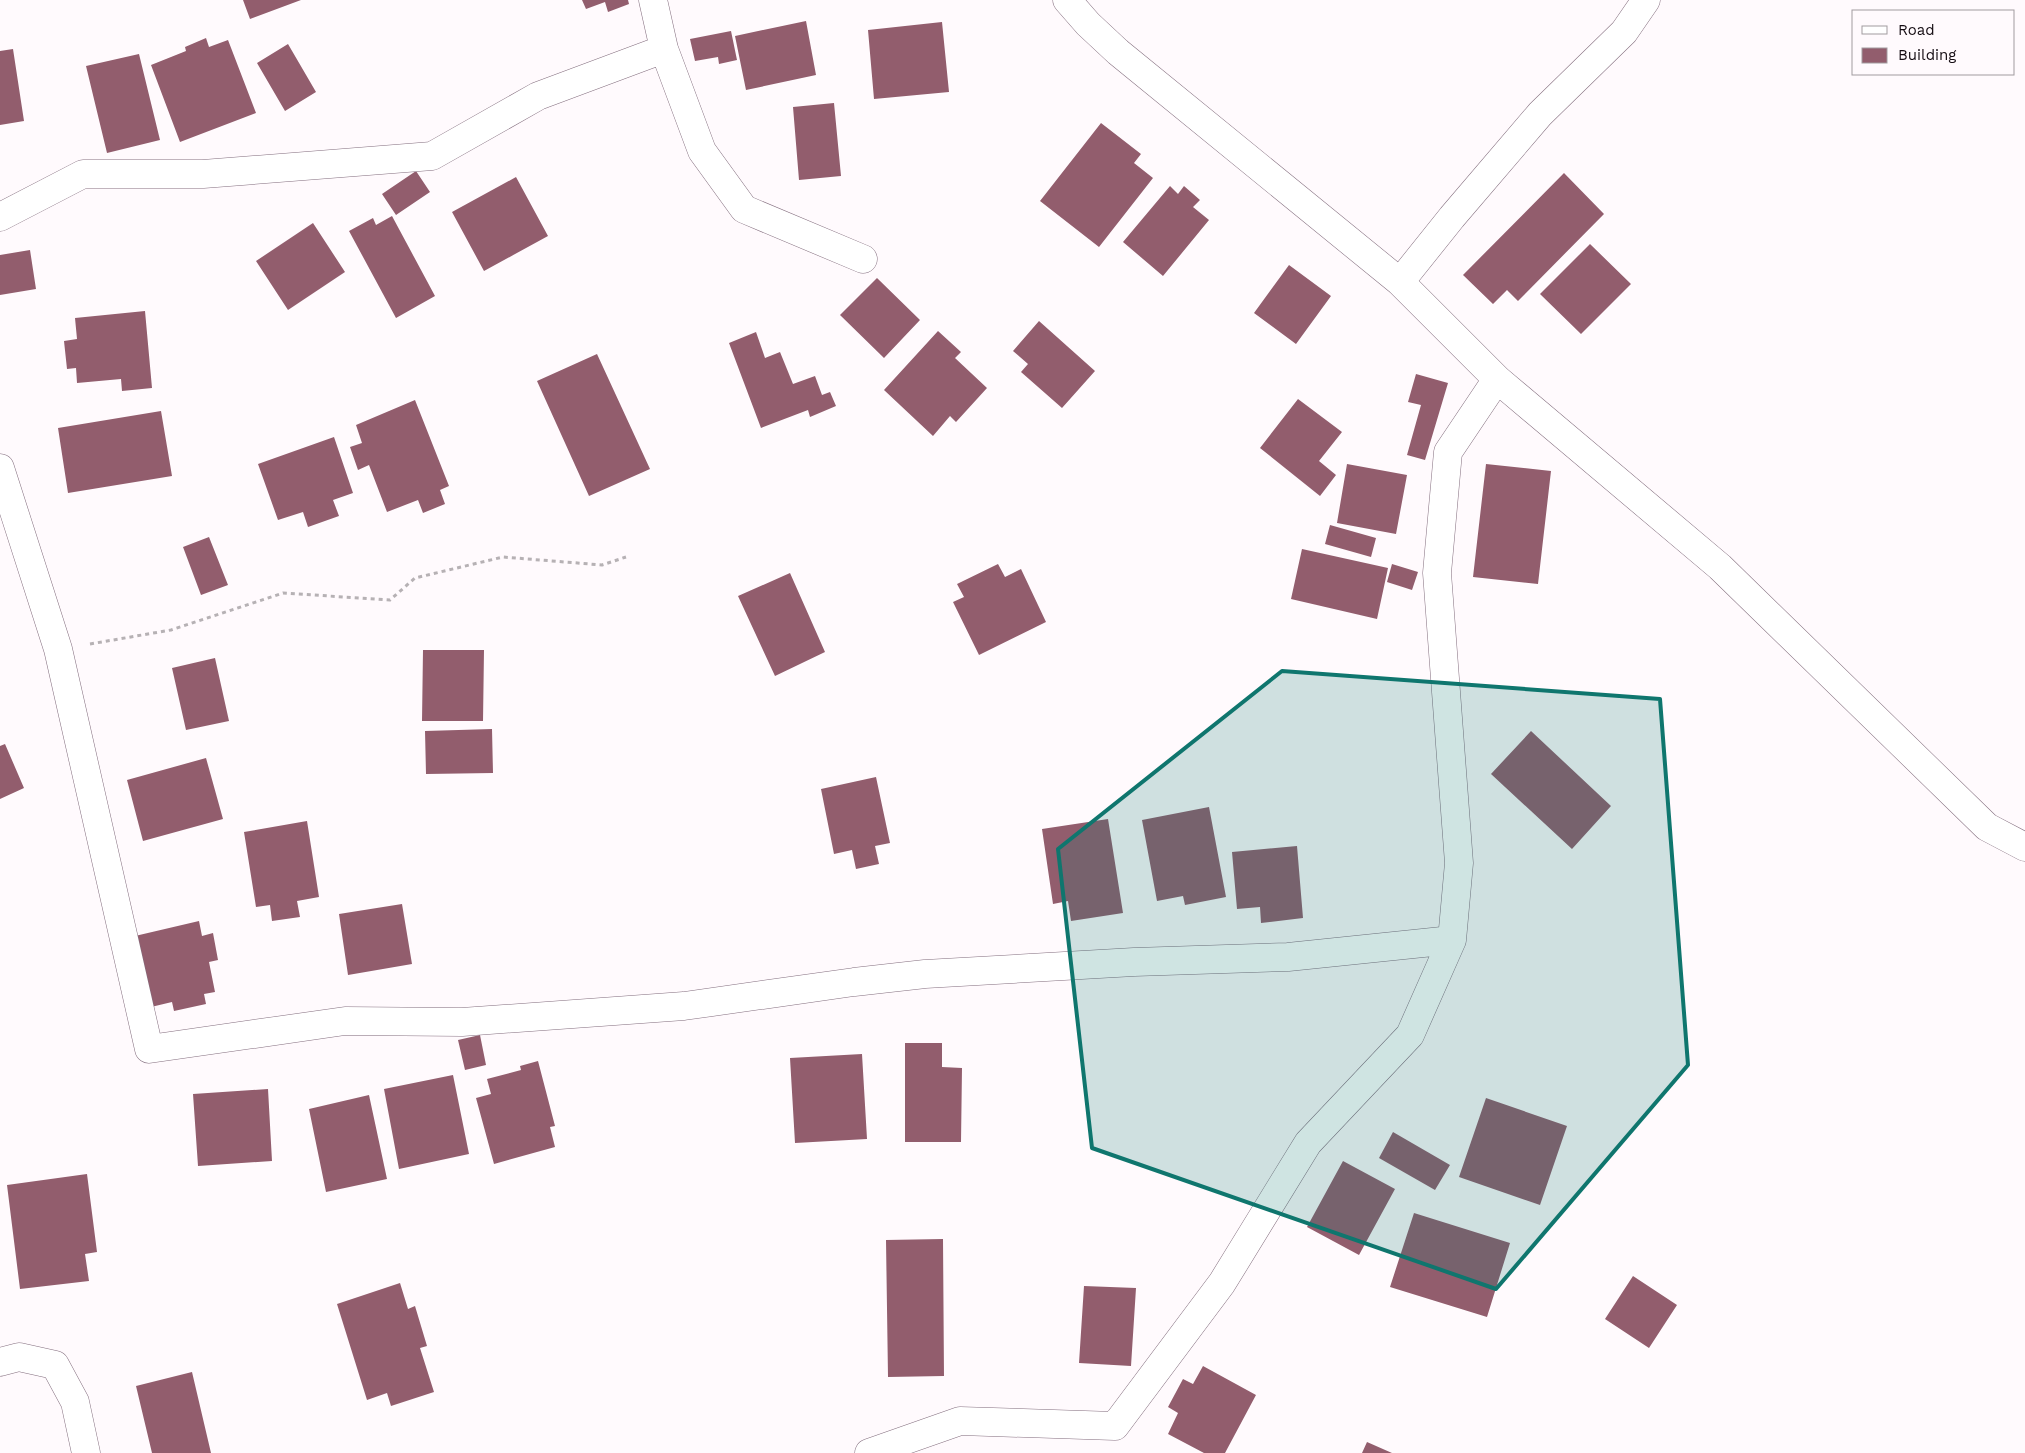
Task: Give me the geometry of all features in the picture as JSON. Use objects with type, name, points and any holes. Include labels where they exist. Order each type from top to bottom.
[{"type":"street","points":[[653,0],[664,49],[702,151],[744,209],[863,259]]},
{"type":"street","points":[[1067,0],[1088,24],[1118,52],[1400,282],[1496,379],[1720,567],[1988,827],[2025,847]]},
{"type":"street","points":[[1400,282],[1452,217],[1540,114],[1624,32],[1646,0]]},
{"type":"street","points":[[0,216],[83,174],[203,174],[432,156],[538,96],[664,49]]},
{"type":"street","points":[[869,1453],[960,1421],[1115,1426],[1222,1283],[1308,1143],[1410,1035],[1452,940],[1459,863],[1437,573],[1448,452],[1496,379]]},
{"type":"street","points":[[0,468],[58,649],[150,1049],[345,1021],[462,1022],[684,1006],[854,982],[926,974],[1134,962],[1288,957],[1452,940]]},
{"type":"street","points":[[0,1362],[19,1358],[55,1365],[75,1402],[86,1453]]},
{"type":"path","points":[[58,649],[171,630],[283,593],[390,600],[415,578],[503,557],[602,565],[626,557]]},
{"type":"highlighted area","points":[[1282,671],[1660,699],[1688,1065],[1496,1289],[1092,1148],[1058,849]]},
{"type":"building","points":[[243,0],[301,0],[250,19]]},
{"type":"building","points":[[582,0],[628,0],[629,4],[608,12],[605,2],[586,9]]},
{"type":"building","points":[[806,21],[816,75],[746,90],[735,36]]},
{"type":"building","points":[[942,22],[949,92],[874,99],[868,30]]},
{"type":"building","points":[[731,31],[737,60],[719,64],[718,57],[695,61],[690,39]]},
{"type":"building","points":[[206,38],[209,47],[228,40],[256,113],[180,142],[151,65],[186,51],[185,47]]},
{"type":"building","points":[[288,44],[316,92],[285,111],[257,63]]},
{"type":"building","points":[[13,49],[24,121],[0,125],[0,51]]},
{"type":"building","points":[[139,54],[160,140],[107,153],[86,66]]},
{"type":"building","points":[[834,103],[841,176],[799,180],[793,107]]},
{"type":"building","points":[[1101,123],[1141,154],[1134,163],[1153,178],[1099,247],[1040,201]]},
{"type":"building","points":[[416,171],[430,192],[396,215],[382,194]]},
{"type":"building","points":[[1564,173],[1604,214],[1518,301],[1507,290],[1493,304],[1463,275]]},
{"type":"building","points":[[516,177],[548,236],[484,271],[452,212]]},
{"type":"building","points":[[1170,186],[1178,194],[1184,186],[1200,200],[1193,207],[1209,220],[1163,276],[1123,242]]},
{"type":"building","points":[[392,216],[435,296],[396,318],[349,231],[373,218],[376,225]]},
{"type":"building","points":[[313,223],[345,272],[288,310],[256,261]]},
{"type":"building","points":[[1590,244],[1631,284],[1581,334],[1540,294]]},
{"type":"building","points":[[30,250],[36,289],[0,295],[0,255]]},
{"type":"building","points":[[1289,265],[1331,296],[1296,344],[1254,313]]},
{"type":"building","points":[[877,278],[920,320],[884,358],[840,315]]},
{"type":"building","points":[[145,311],[152,388],[122,391],[121,379],[77,383],[76,368],[67,369],[64,341],[77,339],[75,318]]},
{"type":"building","points":[[1039,321],[1095,371],[1062,408],[1021,372],[1028,364],[1013,351]]},
{"type":"building","points":[[938,331],[961,352],[955,358],[987,388],[956,422],[950,416],[933,436],[884,390]]},
{"type":"building","points":[[756,332],[765,358],[780,352],[793,384],[815,376],[822,395],[830,392],[836,406],[810,417],[808,410],[761,428],[729,343]]},
{"type":"building","points":[[597,354],[650,469],[589,496],[537,381]]},
{"type":"building","points":[[1416,374],[1448,383],[1425,460],[1407,455],[1421,405],[1408,402]]},
{"type":"building","points":[[1298,399],[1342,432],[1319,461],[1336,475],[1320,496],[1260,448]]},
{"type":"building","points":[[415,400],[449,486],[440,490],[445,504],[423,513],[418,500],[387,512],[369,465],[358,470],[350,447],[362,443],[356,425]]},
{"type":"building","points":[[161,411],[172,476],[68,493],[58,428]]},
{"type":"building","points":[[334,437],[353,493],[333,500],[339,516],[308,527],[303,512],[278,520],[258,464]]},
{"type":"building","points":[[1347,464],[1407,475],[1396,534],[1337,523]]},
{"type":"building","points":[[1486,464],[1551,471],[1538,584],[1473,577]]},
{"type":"building","points":[[1330,525],[1376,538],[1371,557],[1325,544]]},
{"type":"building","points":[[209,537],[228,585],[201,595],[183,547]]},
{"type":"building","points":[[1302,549],[1388,568],[1377,619],[1291,599]]},
{"type":"building","points":[[998,564],[1005,577],[1021,569],[1046,622],[979,655],[953,602],[964,597],[957,584]]},
{"type":"building","points":[[1392,564],[1418,572],[1412,590],[1387,582]]},
{"type":"building","points":[[790,573],[825,652],[775,676],[738,596]]},
{"type":"building","points":[[423,650],[484,650],[483,721],[422,721]]},
{"type":"building","points":[[215,658],[229,721],[186,730],[172,668]]},
{"type":"building","points":[[492,729],[493,773],[426,774],[425,731]]},
{"type":"building","points":[[1531,731],[1611,806],[1572,849],[1491,774]]},
{"type":"building","points":[[5,744],[24,788],[0,799],[0,746]]},
{"type":"building","points":[[206,758],[223,819],[143,841],[127,780]]},
{"type":"building","points":[[876,777],[890,843],[875,846],[879,864],[856,869],[852,850],[834,854],[821,789]]},
{"type":"building","points":[[1209,807],[1226,897],[1185,905],[1183,896],[1157,901],[1142,820]]},
{"type":"building","points":[[1108,819],[1123,913],[1071,921],[1068,901],[1053,904],[1042,829]]},
{"type":"building","points":[[307,821],[319,897],[297,901],[300,917],[272,921],[270,905],[256,907],[244,832]]},
{"type":"building","points":[[1297,846],[1303,918],[1261,923],[1260,907],[1237,909],[1232,852]]},
{"type":"building","points":[[402,904],[412,964],[348,975],[339,914]]},
{"type":"building","points":[[199,921],[202,936],[213,933],[218,960],[209,962],[215,992],[204,994],[206,1004],[174,1011],[172,1002],[151,1007],[135,936]]},
{"type":"building","points":[[480,1035],[486,1065],[465,1070],[458,1040]]},
{"type":"building","points":[[905,1043],[942,1043],[942,1067],[962,1068],[961,1142],[905,1142]]},
{"type":"building","points":[[862,1054],[867,1139],[795,1143],[790,1058]]},
{"type":"building","points":[[538,1061],[555,1126],[550,1127],[555,1147],[494,1164],[476,1098],[491,1094],[487,1079],[521,1070],[520,1066]]},
{"type":"building","points":[[453,1075],[469,1154],[399,1169],[384,1089]]},
{"type":"building","points":[[268,1089],[272,1161],[198,1166],[193,1094]]},
{"type":"building","points":[[369,1095],[387,1179],[326,1192],[309,1109]]},
{"type":"building","points":[[1486,1098],[1567,1126],[1540,1205],[1459,1177]]},
{"type":"building","points":[[1393,1132],[1450,1165],[1435,1190],[1379,1158]]},
{"type":"building","points":[[1343,1161],[1395,1189],[1359,1255],[1307,1227]]},
{"type":"building","points":[[87,1174],[97,1252],[85,1254],[89,1281],[20,1289],[7,1185]]},
{"type":"building","points":[[1414,1213],[1510,1243],[1487,1317],[1390,1287]]},
{"type":"building","points":[[943,1239],[944,1376],[888,1377],[886,1240]]},
{"type":"building","points":[[1633,1276],[1677,1305],[1649,1348],[1605,1319]]},
{"type":"building","points":[[400,1283],[408,1309],[415,1306],[427,1346],[420,1348],[434,1392],[391,1406],[387,1393],[367,1400],[337,1304]]},
{"type":"building","points":[[1084,1286],[1136,1288],[1131,1366],[1079,1363]]},
{"type":"building","points":[[1203,1366],[1256,1395],[1225,1453],[1204,1453],[1168,1434],[1178,1413],[1168,1407],[1183,1379],[1193,1384]]},
{"type":"building","points":[[192,1372],[211,1453],[152,1453],[136,1386]]},
{"type":"building","points":[[1367,1442],[1392,1453],[1362,1453]]}]
